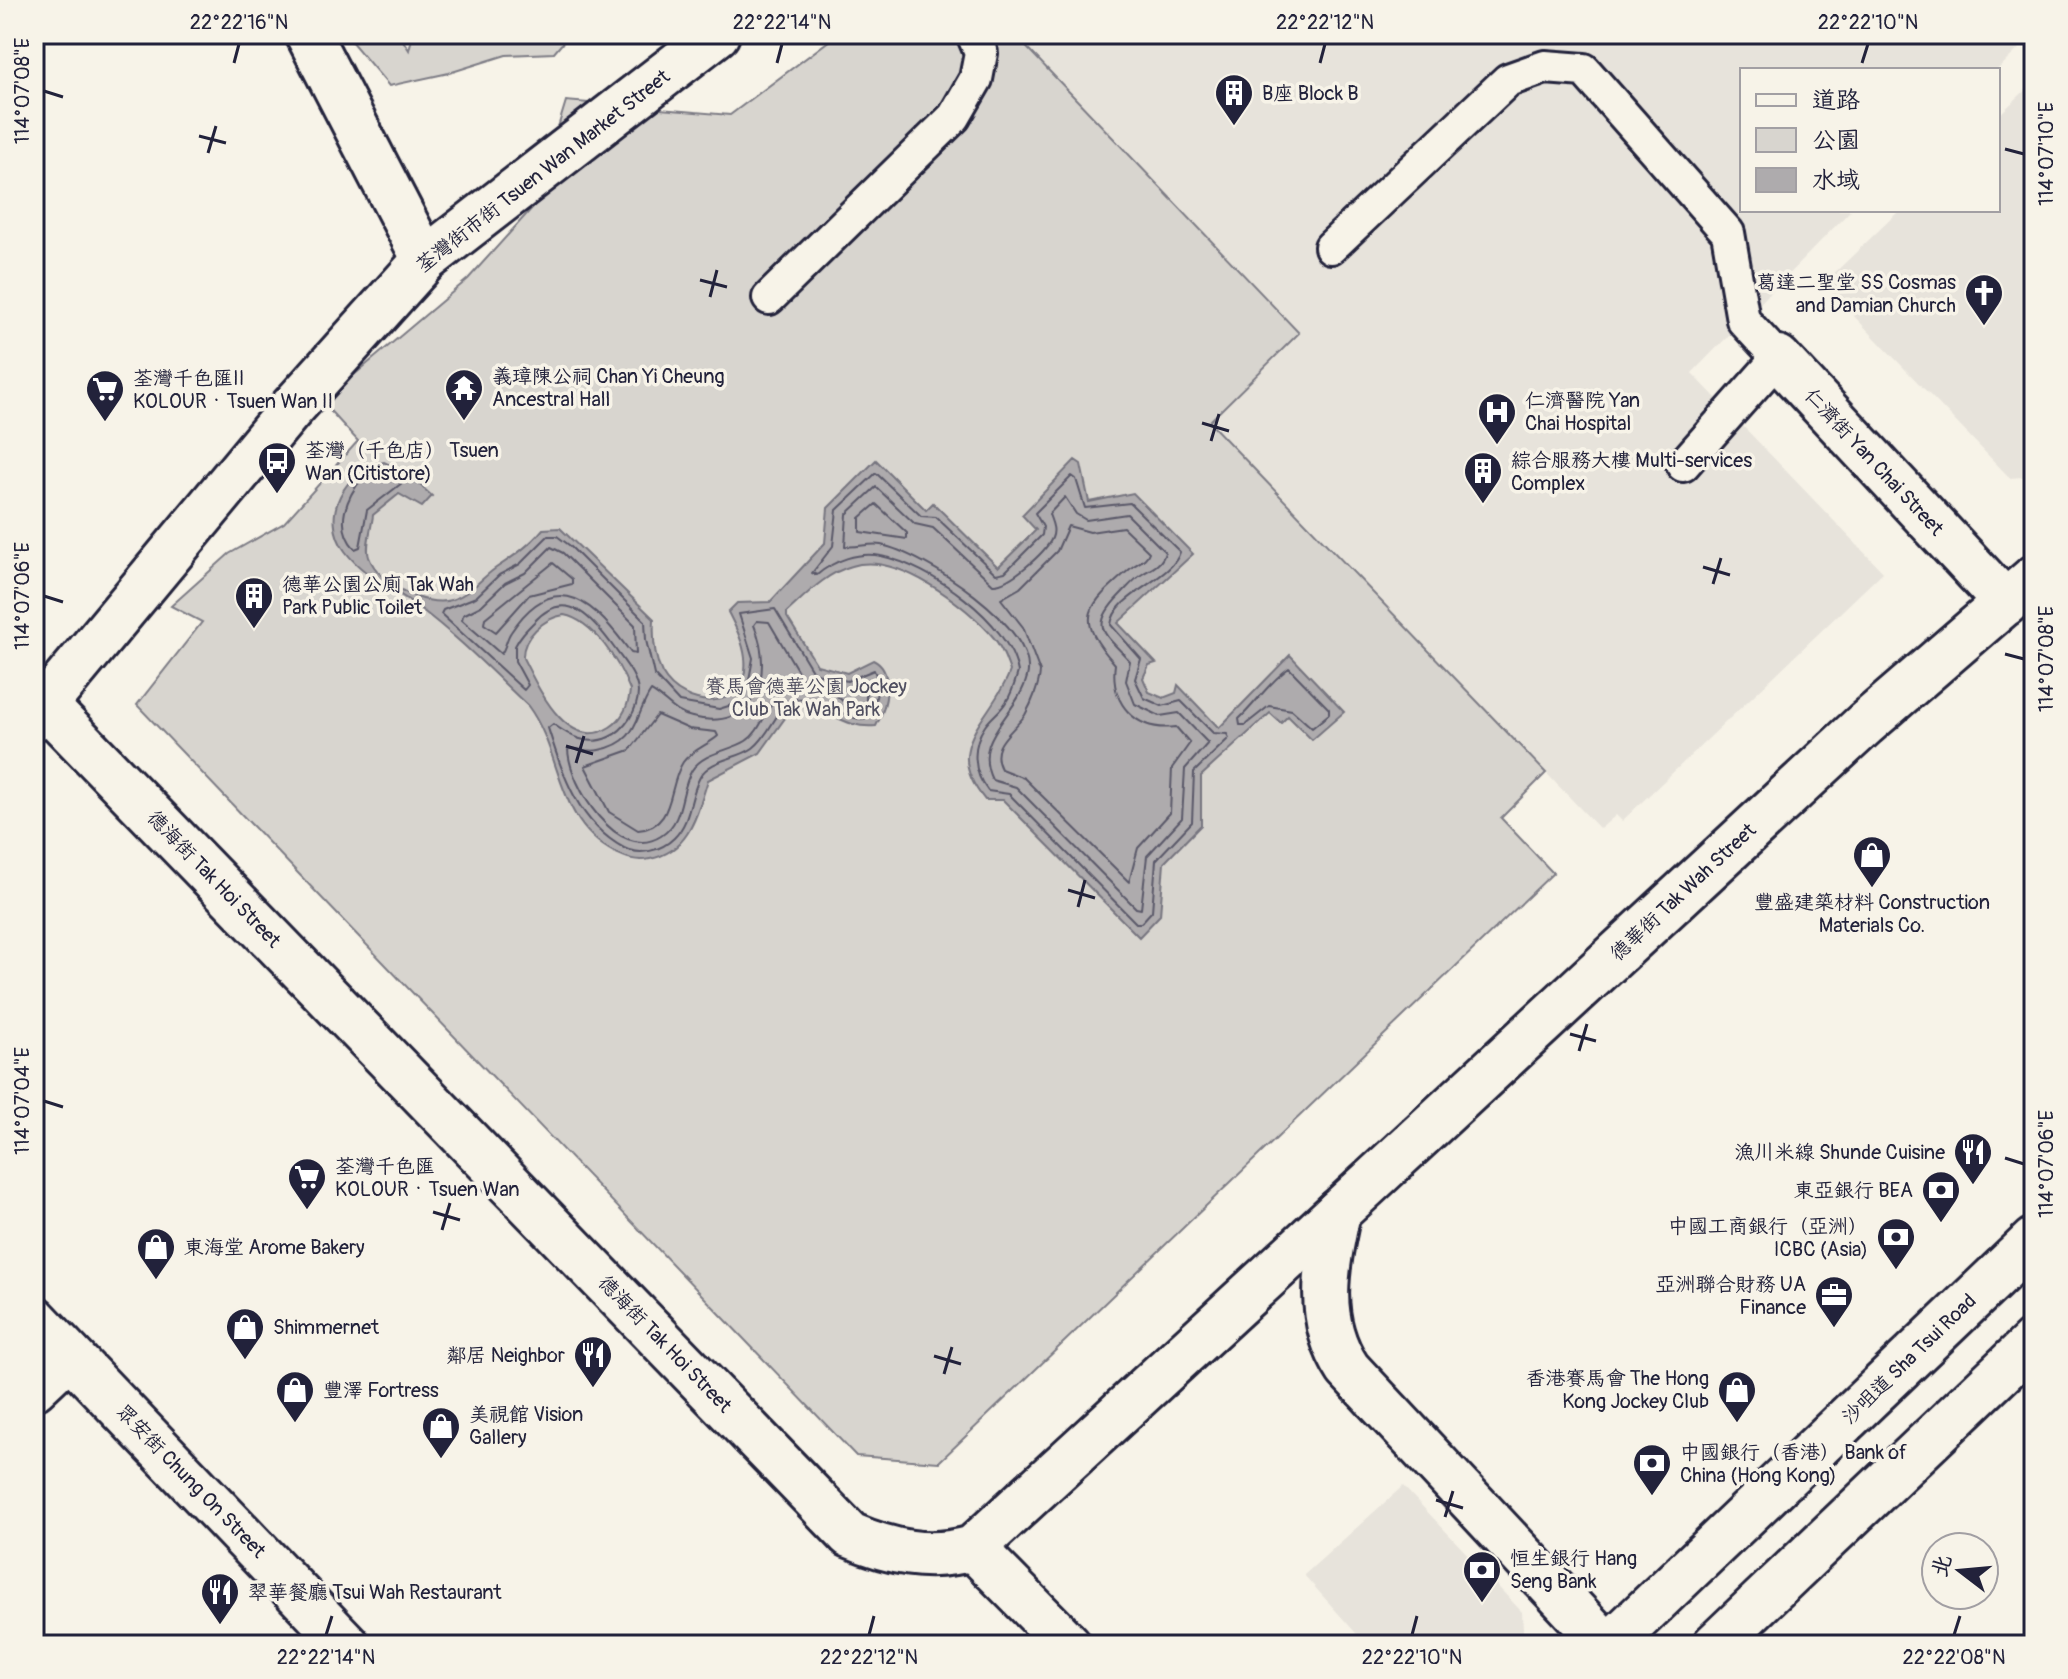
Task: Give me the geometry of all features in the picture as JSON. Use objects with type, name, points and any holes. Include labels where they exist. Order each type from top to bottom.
[{"type":"street","points":[[308,34],[425,260]]},
{"type":"street","name":"荃灣街市街 Tsuen Wan Market Street","points":[[40,712],[290,410],[425,260],[717,34]]},
{"type":"street","name":"仁濟街 Yan Chai Street","points":[[1778,358],[2020,591]]},
{"type":"street","name":"德華街 Tak Wah Street","points":[[1338,1212],[1865,724],[2020,591]]},
{"type":"street","name":"德海街 Tak Hoi Street","points":[[40,712],[850,1535],[885,1550],[922,1554],[949,1555],[973,1548]]},
{"type":"street","points":[[1061,1643],[973,1548],[1338,1212]]},
{"type":"street","points":[[1338,1212],[1325,1269],[1324,1309],[1333,1346],[1348,1369],[1608,1645]]},
{"type":"street","name":"沙咀道 Sha Tsui Road","points":[[1608,1645],[2034,1240]]},
{"type":"street","name":"眾安街 Chung On Street","points":[[34,1318],[347,1645]]},
{"type":"street","points":[[1715,1645],[2034,1341]]},
{"type":"street","points":[[34,1388],[69,1355]]},
{"type":"lane","points":[[769,298],[954,117],[976,79],[981,53],[973,34]]},
{"type":"lane","name":"仁濟街 Yan Chai Street","points":[[1331,247],[1508,80],[1545,67],[1584,70],[1728,233],[1743,320],[1778,358]]},
{"type":"lane","points":[[1683,465],[1778,358]]},
{"type":"shaded area","name":"仁濟醫院 Yan Chai Hospital","points":[[1014,34],[2034,34],[1999,68],[1740,68],[1740,212],[1849,212],[1692,373],[1883,572],[1622,821],[1616,815],[1600,829],[1209,422],[1299,333]]},
{"type":"shaded area","name":"葛達二聖堂 SS Cosmas and Damian Church","points":[[2034,82],[2034,476],[2010,478],[1823,284],[1898,212],[2000,212],[2000,114]]},
{"type":"shaded area","points":[[1403,1486],[1522,1612],[1524,1645],[1359,1645],[1363,1641],[1304,1575]]},
{"type":"green space","points":[[345,34],[399,34],[409,50],[413,34],[570,34],[554,53],[506,55],[449,73],[389,86]]},
{"type":"green space","name":"賽馬會德華公園 Jockey Club Tak Wah Park","points":[[838,34],[1014,34],[1299,333],[1209,422],[1546,773],[1501,818],[1553,873],[939,1462],[856,1456],[137,705],[202,622],[171,606],[229,554],[284,523],[358,441],[322,402],[468,279],[534,206],[566,101],[730,115]]},
{"type":"water","points":[[876,460],[926,510],[933,503],[998,567],[1036,530],[1022,515],[1075,460],[1081,464],[1089,502],[1133,493],[1193,554],[1118,623],[1156,663],[1149,665],[1143,678],[1149,692],[1163,698],[1176,693],[1178,685],[1219,728],[1290,655],[1344,712],[1312,740],[1288,716],[1281,723],[1270,713],[1201,776],[1201,825],[1164,863],[1160,915],[1139,937],[1003,800],[985,800],[972,781],[967,763],[968,748],[1010,671],[997,642],[966,611],[929,584],[889,567],[870,564],[852,566],[817,585],[787,612],[787,617],[817,665],[847,673],[873,660],[880,665],[885,672],[887,690],[876,726],[852,724],[814,708],[793,707],[760,753],[708,780],[690,829],[674,848],[664,855],[636,860],[614,852],[595,839],[581,823],[570,805],[539,724],[528,706],[432,618],[361,568],[345,551],[335,523],[340,496],[358,474],[384,462],[406,472],[432,496],[422,507],[399,494],[373,515],[368,542],[369,557],[374,567],[392,584],[416,597],[440,602],[470,590],[527,546],[543,529],[560,528],[654,619],[657,660],[672,686],[700,700],[714,700],[727,697],[738,689],[744,676],[742,646],[728,612],[737,603],[770,602],[825,543],[828,508]],"holes":[[[564,615],[575,619],[604,644],[630,690],[627,706],[618,720],[595,733],[580,732],[556,714],[523,658],[526,643],[542,624]]]},
{"type":"place","name":"B座 Block B","points":[[1234,127]]},
{"type":"place","name":"葛達二聖堂 SS Cosmas and Damian Church","points":[[1984,327]]},
{"type":"place","name":"義璋陳公祠 Chan Yi Cheung Ancestral Hall","points":[[464,422]]},
{"type":"place","name":"荃灣千色匯II KOLOUR‧Tsuen Wan II","points":[[105,423]]},
{"type":"place","name":"仁濟醫院 Yan Chai Hospital","points":[[1497,446]]},
{"type":"place","name":"荃灣（千色店） Tsuen Wan (Citistore)","points":[[277,495]]},
{"type":"place","name":"綜合服務大樓 Multi-services Complex","points":[[1483,505]]},
{"type":"place","name":"德華公園公廁 Tak Wah Park Public Toilet","points":[[254,630]]},
{"type":"place","name":"豐盛建築材料 Construction Materials Co.","points":[[1872,889]]},
{"type":"place","name":"漁川米線 Shunde Cuisine","points":[[1973,1186]]},
{"type":"place","name":"荃灣千色匯 KOLOUR‧Tsuen Wan","points":[[307,1211]]},
{"type":"place","name":"東亞銀行 BEA","points":[[1941,1224]]},
{"type":"place","name":"中國工商銀行（亞洲） ICBC (Asia)","points":[[1896,1271]]},
{"type":"place","name":"東海堂 Arome Bakery","points":[[156,1281]]},
{"type":"place","name":"亞洲聯合財務 UA Finance","points":[[1834,1329]]},
{"type":"place","name":"Shimmernet","points":[[245,1361]]},
{"type":"place","name":"鄰居 Neighbor","points":[[593,1389]]},
{"type":"place","name":"豐澤 Fortress","points":[[295,1424]]},
{"type":"place","name":"香港賽馬會 The Hong Kong Jockey Club","points":[[1737,1424]]},
{"type":"place","name":"美視館 Vision Gallery","points":[[441,1460]]},
{"type":"place","name":"中國銀行（香港） Bank of China (Hong Kong)","points":[[1652,1497]]},
{"type":"place","name":"恒生銀行 Hang Seng Bank","points":[[1482,1604]]},
{"type":"place","name":"翠華餐廳 Tsui Wah Restaurant","points":[[220,1626]]}]
